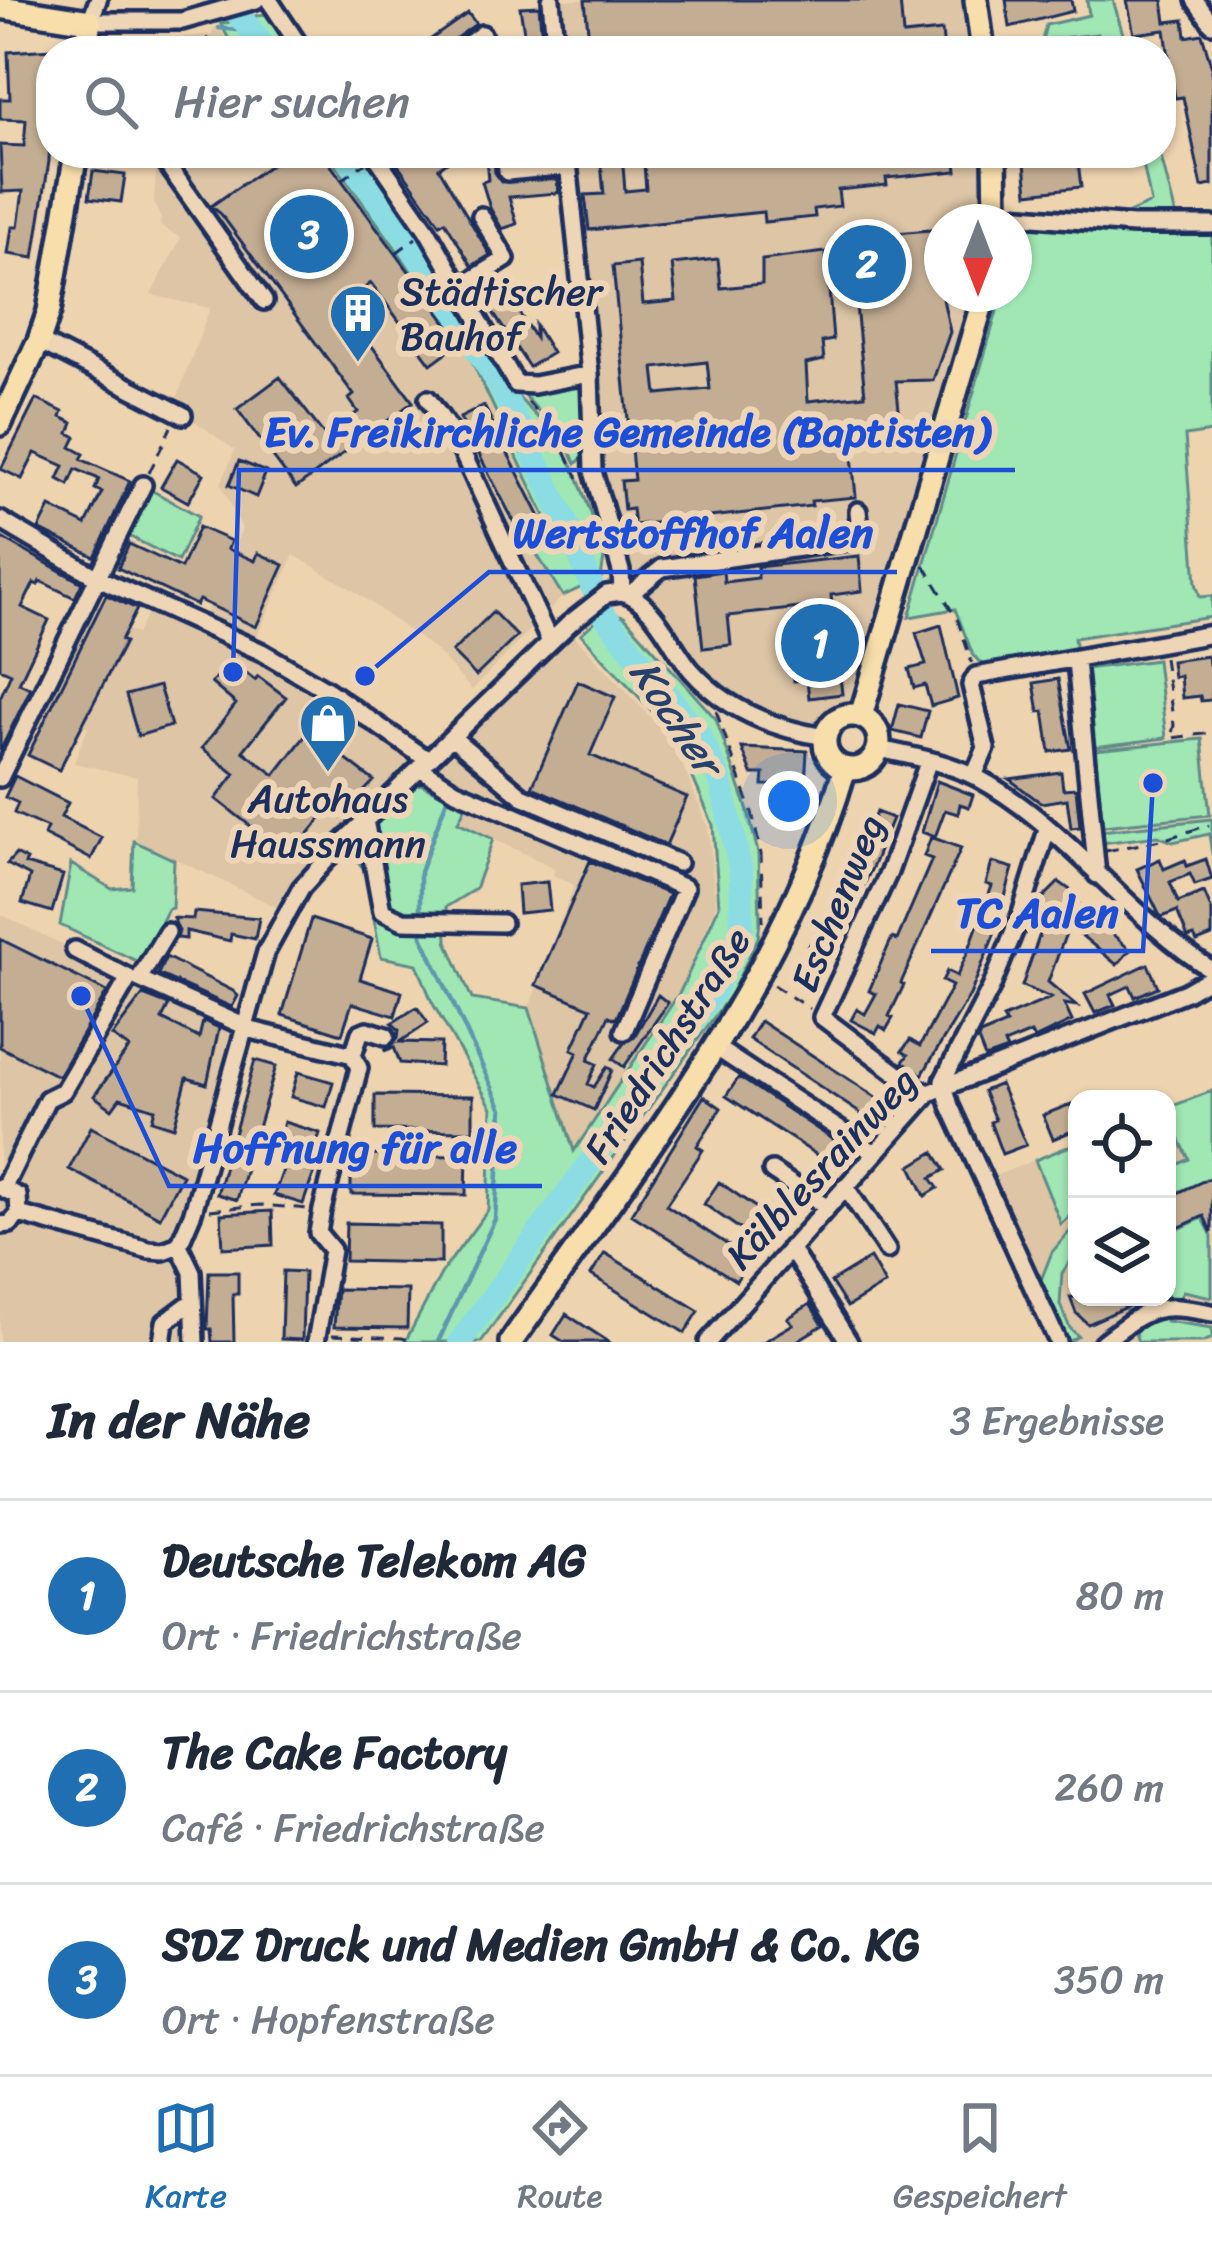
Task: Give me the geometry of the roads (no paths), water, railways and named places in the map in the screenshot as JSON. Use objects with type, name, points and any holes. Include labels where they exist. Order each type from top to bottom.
[{"type":"main road","points":[[976,0],[981,36]]},
{"type":"main road","points":[[4,10],[90,7]]},
{"type":"main road","points":[[0,424],[8,386],[39,341],[55,281],[74,168]]},
{"type":"main road","points":[[995,168],[997,204]]},
{"type":"main road","points":[[861,716],[980,312]]},
{"type":"main road","points":[[861,716],[876,729],[878,749],[868,764],[845,768],[831,758],[826,737],[839,718],[861,716]]},
{"type":"main road","name":"Friedrichstraße","points":[[511,1342],[760,976],[813,865],[845,768]]},
{"type":"street","points":[[269,0],[293,36]]},
{"type":"street","points":[[551,0],[555,36]]},
{"type":"street","points":[[1195,0],[1212,24]]},
{"type":"street","points":[[90,7],[182,21],[250,2]]},
{"type":"street","points":[[170,168],[264,301]]},
{"type":"street","points":[[382,168],[427,230],[516,384],[534,386],[590,374]]},
{"type":"street","points":[[569,168],[599,501],[622,571],[620,594]]},
{"type":"street","points":[[459,288],[506,259],[481,216]]},
{"type":"street","points":[[1032,220],[1212,225]]},
{"type":"street","points":[[39,341],[181,414]]},
{"type":"street","points":[[428,398],[457,441],[550,642]]},
{"type":"street","points":[[0,778],[4,759],[143,485]]},
{"type":"street","points":[[19,1214],[148,1250],[178,1245],[194,1212],[266,952],[301,887],[569,624],[662,568],[861,539],[858,512]]},
{"type":"street","points":[[0,520],[98,578],[262,652],[327,690],[456,791],[685,887],[624,1031]]},
{"type":"street","points":[[620,594],[643,603],[708,686],[754,718],[800,734],[826,737]]},
{"type":"street","points":[[974,776],[986,748],[970,685],[976,676],[1212,634]]},
{"type":"street","points":[[1076,661],[1097,875]]},
{"type":"street","points":[[452,737],[522,796],[678,862]]},
{"type":"street","points":[[878,749],[974,776],[1011,800],[1212,977],[1212,1000]]},
{"type":"street","name":"Eschenweg","points":[[929,760],[889,872],[822,1017],[915,1087],[937,1092]]},
{"type":"street","points":[[365,820],[382,911],[403,921],[502,923]]},
{"type":"street","name":"Kälblesrainweg","points":[[707,1342],[875,1153],[937,1092],[991,988],[1020,917],[1047,830]]},
{"type":"street","points":[[167,932],[139,979],[243,1027],[352,1055]]},
{"type":"street","points":[[0,1225],[10,1224],[19,1214],[18,1196],[2,1187],[47,1099],[63,1091],[129,978],[75,950]]},
{"type":"street","points":[[1058,1342],[937,1092],[1212,977]]},
{"type":"street","points":[[317,1338],[332,1250],[318,1233],[358,1069],[352,1055],[360,1033],[367,1030],[386,1036]]},
{"type":"street","points":[[715,1047],[875,1153]]},
{"type":"street","points":[[772,1171],[826,1208]]},
{"type":"street","points":[[845,1186],[886,1250]]},
{"type":"street","points":[[178,1245],[192,1272],[195,1342]]},
{"type":"street","points":[[790,1248],[848,1342]]},
{"type":"street","points":[[162,1342],[165,1322],[194,1301]]},
{"type":"street","points":[[1103,1342],[1127,1321],[1154,1308],[1212,1312]]},
{"type":"waterway","name":"Kocher","points":[[235,0],[238,14],[256,36]]},
{"type":"waterway","points":[[219,28],[255,32]]},
{"type":"waterway","name":"Kocher","points":[[354,168],[405,237],[499,384],[566,522],[603,613],[700,736],[721,781],[741,872],[742,934],[712,994],[460,1342]]},
{"type":"waterway","points":[[420,914],[420,872],[447,799]]},
{"type":"waterway","points":[[421,926],[502,1109],[495,1219],[438,1342]]},
{"type":"place","name":"SDZ Druck und Medien GmbH & Co. KG","points":[[309,234]]},
{"type":"place","name":"The Cake Factory","points":[[867,264]]},
{"type":"place","name":"Städtischer Bauhof","points":[[358,364]]},
{"type":"place","name":"Deutsche Telekom AG","points":[[820,643]]},
{"type":"place","name":"Ev. Freikirchliche Gemeinde (Baptisten)","points":[[233,672]]},
{"type":"place","name":"Wertstoffhof Aalen","points":[[365,676]]},
{"type":"place","name":"Autohaus Haussmann","points":[[328,774]]},
{"type":"place","name":"TC Aalen","points":[[1153,783]]},
{"type":"place","name":"Hoffnung für alle","points":[[81,996]]}]
